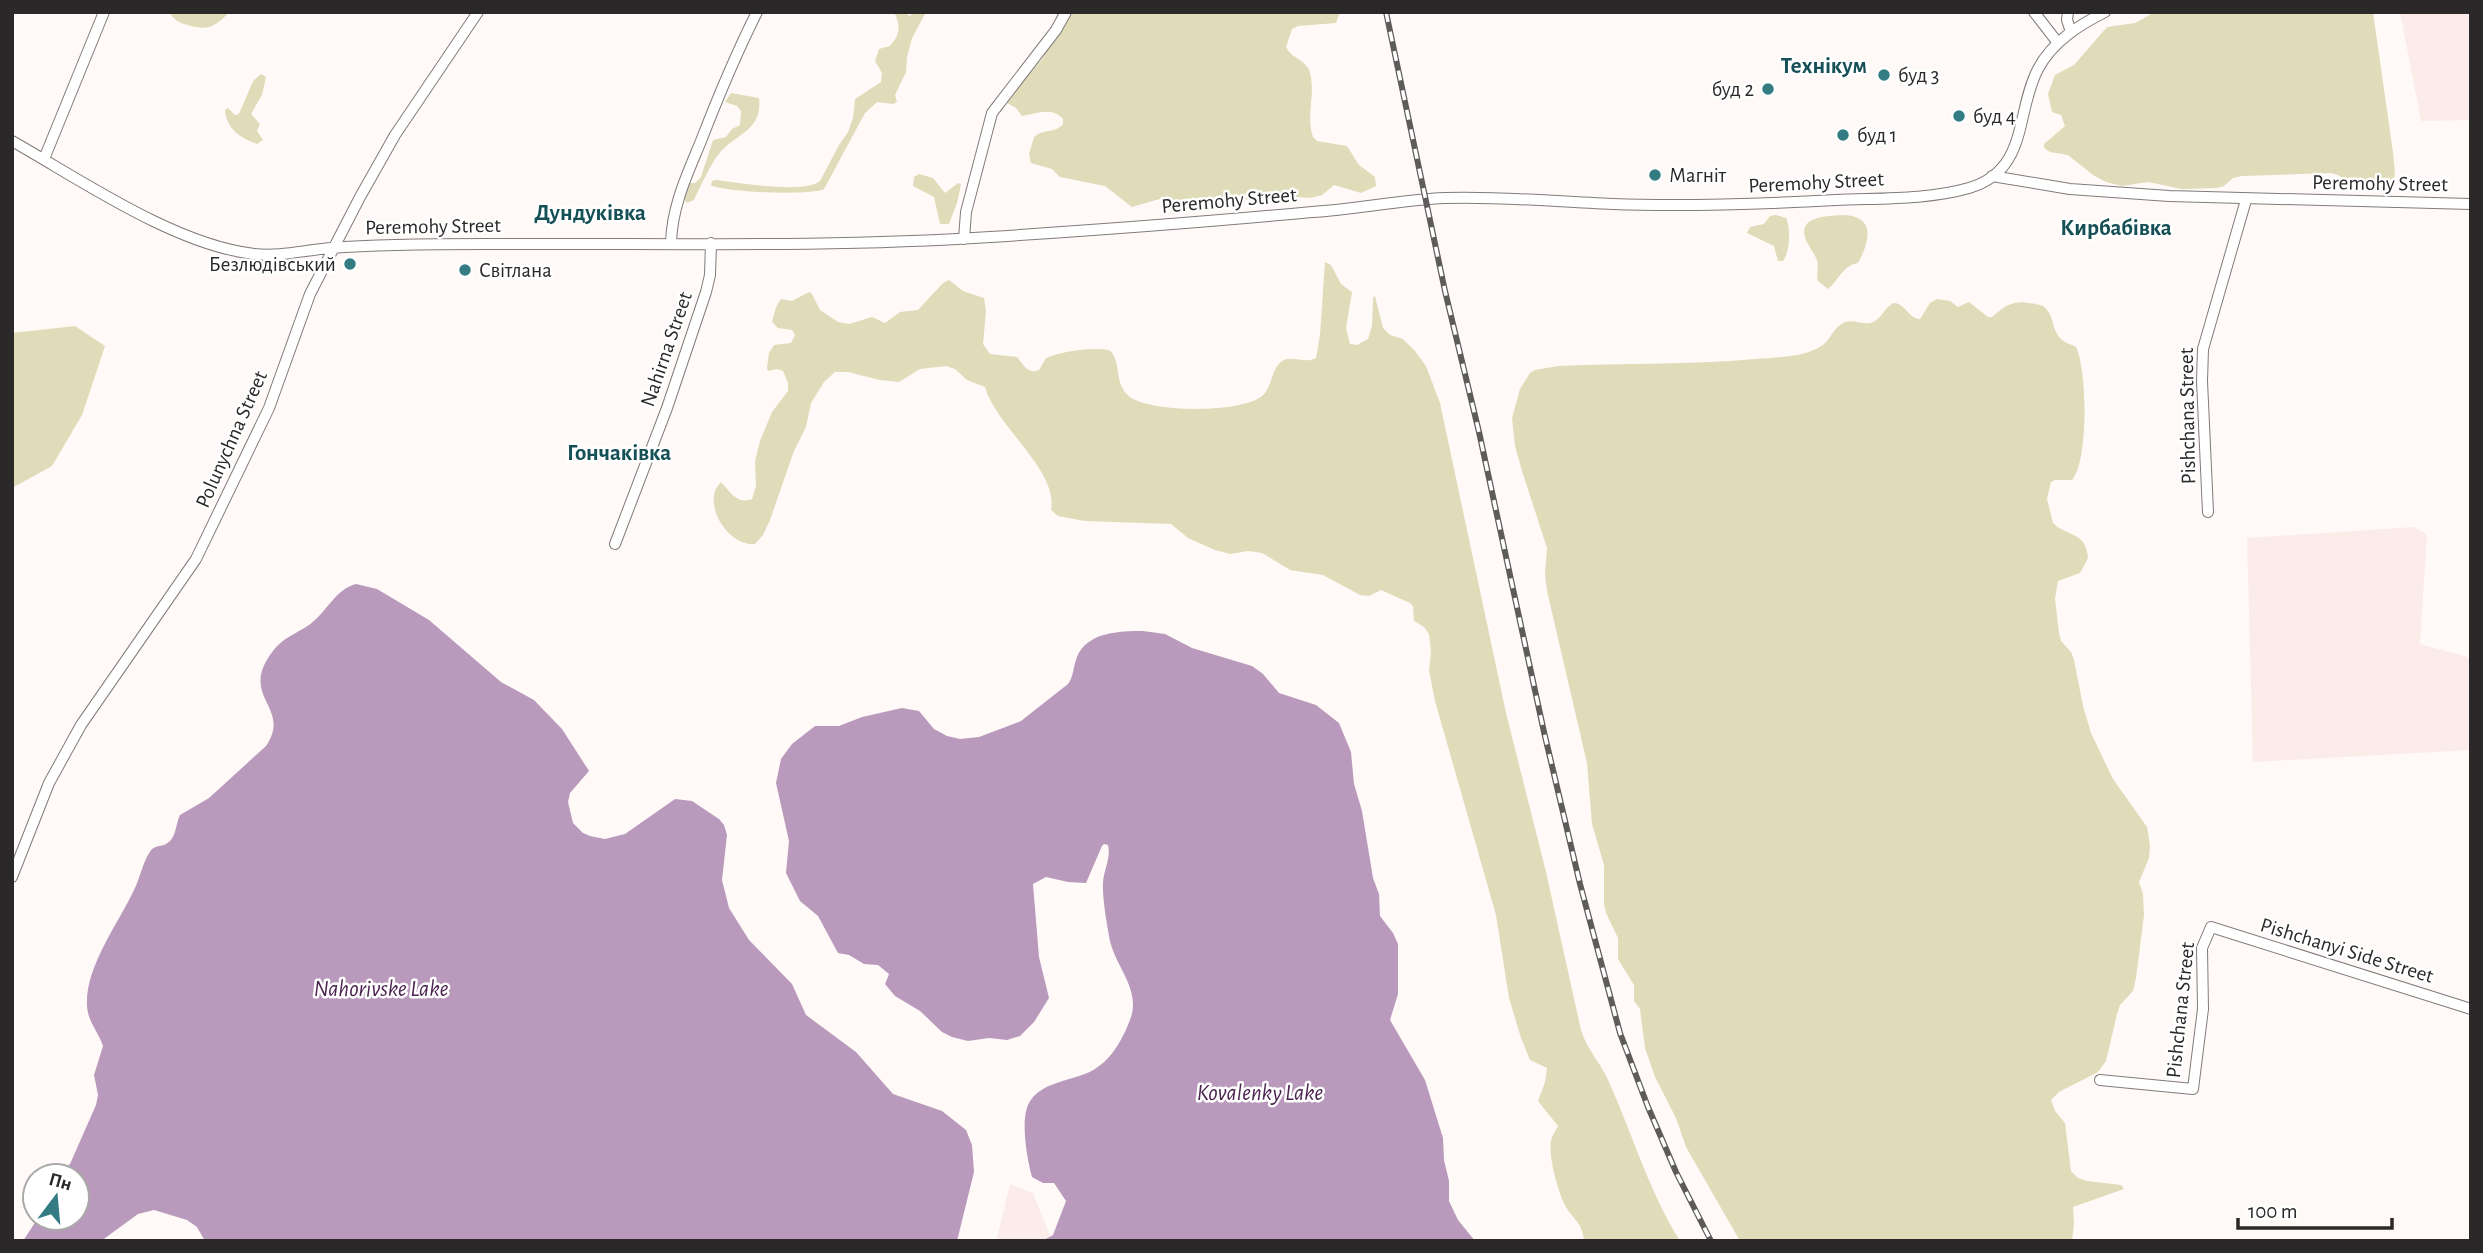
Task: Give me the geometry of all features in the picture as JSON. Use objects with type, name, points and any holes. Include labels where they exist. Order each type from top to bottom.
[{"type":"street","points":[[44,159],[104,12]]},
{"type":"street","name":"Polunychna Street","points":[[12,877],[49,783],[81,725],[196,559],[269,408],[303,311],[333,248],[395,135],[478,12]]},
{"type":"street","points":[[671,243],[672,219],[678,197],[725,81],[757,12]]},
{"type":"street","points":[[964,239],[965,216],[992,113],[1056,30],[1066,12]]},
{"type":"street","points":[[2034,12],[2058,43]]},
{"type":"street","points":[[2068,12],[2067,20],[2071,32]]},
{"type":"street","points":[[1992,176],[2003,167],[2015,148],[2032,83],[2042,62],[2071,32],[2105,12]]},
{"type":"street","name":"Peremohy Street","points":[[12,141],[169,228],[223,248],[269,255],[333,248],[437,244],[814,244],[964,239],[1258,217],[1444,198],[1741,205],[1899,197],[1963,189],[1983,183],[1992,176],[2070,189],[2246,200],[2471,204]]},
{"type":"street","name":"Pishchana Street","points":[[2208,512],[2203,349],[2246,200]]},
{"type":"street","name":"Nahirna Street","points":[[615,544],[667,408],[706,292],[710,275],[710,243]]},
{"type":"street","name":"Pishchana Street","points":[[2100,1080],[2193,1088],[2203,1009],[2202,948],[2211,927]]},
{"type":"street","name":"Pishchanyi Side Street","points":[[2211,927],[2471,1009]]},
{"type":"shaded area","points":[[169,12],[229,12],[215,24],[201,28],[179,22]]},
{"type":"shaded area","points":[[894,12],[904,12],[910,16],[914,12],[925,14],[912,38],[906,72],[895,95],[897,102],[877,102],[865,113],[824,189],[766,192],[731,190],[711,185],[712,181],[717,180],[800,187],[820,181],[848,132],[855,99],[881,82],[882,73],[875,61],[879,49],[890,46],[898,34],[898,21]]},
{"type":"shaded area","points":[[1058,12],[1340,12],[1336,23],[1298,26],[1292,29],[1286,47],[1309,70],[1313,137],[1317,141],[1347,146],[1359,165],[1375,177],[1376,186],[1361,193],[1334,185],[1322,195],[1311,198],[1267,195],[1249,200],[1236,197],[1215,204],[1196,199],[1175,204],[1163,198],[1132,207],[1105,186],[1060,177],[1052,169],[1031,163],[1029,154],[1034,137],[1060,127],[1063,119],[1048,112],[1022,116],[1016,108],[1005,102],[1043,58]]},
{"type":"shaded area","points":[[2155,12],[2373,12],[2393,152],[2393,182],[2384,189],[2364,183],[2352,185],[2331,173],[2242,176],[2217,188],[2182,189],[2148,182],[2122,186],[2093,175],[2068,155],[2050,152],[2044,148],[2044,144],[2065,126],[2061,115],[2052,112],[2048,94],[2055,75],[2074,65],[2107,27],[2135,23]]},
{"type":"shaded area","points":[[2400,12],[2471,12],[2471,120],[2421,121]]},
{"type":"shaded area","points":[[261,74],[266,77],[262,95],[251,114],[260,124],[257,131],[263,140],[257,144],[231,128],[225,110],[228,108],[235,115],[239,114],[253,81]]},
{"type":"shaded area","points":[[731,93],[759,98],[756,118],[746,131],[718,155],[694,200],[687,203],[684,199],[689,183],[695,183],[701,177],[713,140],[726,137],[732,129],[740,125],[741,111],[737,106],[725,102]]},
{"type":"shaded area","points":[[919,174],[933,178],[945,193],[958,183],[961,184],[949,224],[940,224],[934,197],[913,186],[914,177]]},
{"type":"shaded area","points":[[1843,215],[1861,220],[1867,231],[1867,238],[1858,263],[1844,270],[1828,289],[1818,281],[1817,260],[1806,240],[1805,226],[1815,219]]},
{"type":"shaded area","points":[[1770,216],[1786,218],[1789,228],[1788,246],[1783,261],[1778,261],[1774,246],[1747,233],[1750,227],[1764,224]]},
{"type":"shaded area","points":[[1325,262],[1331,265],[1341,284],[1352,292],[1346,328],[1350,344],[1357,345],[1368,339],[1375,296],[1383,328],[1390,335],[1403,339],[1415,351],[1426,366],[1440,403],[1506,713],[1546,872],[1581,1030],[1609,1082],[1650,1183],[1680,1241],[1584,1241],[1580,1225],[1563,1201],[1554,1174],[1550,1148],[1558,1126],[1538,1101],[1547,1068],[1530,1060],[1509,998],[1496,915],[1435,701],[1429,670],[1429,634],[1414,621],[1413,606],[1410,603],[1381,590],[1369,596],[1360,595],[1323,575],[1290,570],[1262,553],[1248,551],[1230,554],[1215,550],[1188,538],[1171,524],[1085,521],[1058,516],[1051,510],[1051,495],[1036,464],[991,402],[985,387],[967,380],[955,369],[946,366],[920,369],[899,382],[835,372],[824,382],[811,403],[806,427],[794,451],[763,535],[755,544],[735,538],[720,522],[715,511],[715,491],[721,482],[738,499],[752,499],[756,486],[755,461],[760,441],[772,412],[788,391],[783,371],[768,371],[767,368],[769,353],[774,345],[791,343],[795,335],[792,330],[778,328],[772,322],[781,299],[792,301],[809,292],[820,310],[838,322],[849,324],[872,317],[885,323],[900,312],[918,310],[949,280],[963,291],[984,298],[986,311],[983,344],[990,354],[1017,357],[1026,368],[1035,371],[1039,370],[1046,358],[1053,356],[1085,349],[1109,350],[1116,360],[1121,385],[1130,397],[1157,406],[1217,408],[1251,402],[1262,396],[1277,367],[1284,360],[1316,358]]},
{"type":"shaded area","points":[[1937,299],[1950,301],[1958,307],[1969,302],[1988,317],[2015,303],[2043,306],[2049,313],[2057,334],[2063,341],[2076,347],[2080,358],[2084,394],[2084,435],[2078,470],[2072,480],[2051,482],[2047,499],[2053,523],[2084,543],[2088,558],[2080,573],[2058,581],[2055,599],[2059,633],[2061,641],[2074,660],[2091,733],[2113,779],[2147,827],[2150,845],[2149,858],[2139,882],[2143,894],[2144,915],[2136,978],[2133,991],[2120,1005],[2106,1061],[2098,1072],[2059,1092],[2051,1100],[2055,1111],[2065,1123],[2071,1171],[2078,1178],[2121,1185],[2124,1189],[2073,1207],[2072,1241],[1740,1241],[1686,1147],[1676,1118],[1655,1077],[1645,1048],[1640,1009],[1634,1001],[1634,985],[1618,959],[1618,938],[1604,904],[1604,865],[1592,824],[1587,763],[1547,591],[1547,548],[1515,446],[1512,418],[1520,389],[1535,370],[1558,366],[1706,362],[1795,355],[1822,346],[1844,323],[1874,322],[1894,303],[1920,319],[1930,303]]},
{"type":"shaded area","points":[[75,326],[105,346],[82,415],[52,466],[12,488],[12,333]]},
{"type":"shaded area","points":[[2414,527],[2427,534],[2420,644],[2471,658],[2471,750],[2253,762],[2247,538]]},
{"type":"shaded area","points":[[1010,1184],[1033,1193],[1052,1241],[996,1241]]},
{"type":"water","name":"Nahorivske Lake","points":[[356,584],[377,589],[429,620],[501,682],[534,700],[562,729],[589,771],[570,793],[568,802],[573,823],[583,833],[605,839],[625,834],[675,799],[692,801],[719,819],[727,835],[722,880],[729,908],[749,940],[792,984],[806,1015],[856,1052],[893,1094],[942,1111],[966,1130],[972,1145],[974,1172],[957,1241],[205,1241],[197,1227],[187,1220],[154,1210],[138,1214],[101,1241],[23,1241],[29,1232],[91,1232],[91,1162],[71,1162],[96,1105],[98,1095],[94,1075],[103,1046],[88,1012],[88,991],[97,961],[134,890],[148,854],[153,848],[170,841],[180,815],[209,798],[266,746],[273,733],[273,721],[262,691],[263,667],[278,646],[311,623],[349,586]]},
{"type":"water","name":"Kovalenky Lake","points":[[1143,631],[1165,634],[1192,648],[1252,666],[1263,674],[1279,693],[1316,705],[1339,723],[1351,752],[1354,784],[1362,811],[1373,878],[1379,894],[1380,916],[1398,944],[1398,994],[1390,1020],[1425,1080],[1443,1138],[1449,1201],[1458,1220],[1475,1241],[1042,1241],[1053,1235],[1066,1201],[1054,1183],[1043,1183],[1032,1177],[1026,1150],[1026,1110],[1034,1096],[1043,1089],[1089,1072],[1104,1062],[1122,1037],[1133,1007],[1130,988],[1113,951],[1106,920],[1103,882],[1108,845],[1102,846],[1086,883],[1046,877],[1033,884],[1039,957],[1049,998],[1034,1022],[1020,1036],[1007,1040],[989,1038],[968,1041],[942,1032],[920,1011],[895,996],[885,984],[889,974],[878,965],[864,964],[849,955],[838,953],[818,916],[800,901],[786,873],[789,841],[776,783],[781,759],[792,744],[815,726],[839,726],[862,717],[902,708],[919,711],[934,729],[947,736],[960,739],[979,737],[1021,721],[1068,684],[1077,657],[1088,642],[1114,633]]},
{"type":"railway","points":[[1386,12],[1445,291],[1580,884],[1620,1033],[1676,1172],[1711,1241]]},
{"type":"place","name":"буд 3","points":[[1884,75]]},
{"type":"place","name":"буд 2","points":[[1768,89]]},
{"type":"place","name":"буд 4","points":[[1959,116]]},
{"type":"place","name":"буд 1","points":[[1843,135]]},
{"type":"place","name":"Магніт","points":[[1655,175]]},
{"type":"place","name":"Безлюдівський","points":[[350,264]]},
{"type":"place","name":"Світлана","points":[[465,270]]},
{"type":"district","name":"Технікум","points":[[1824,65]]},
{"type":"district","name":"Дундуківка","points":[[590,212]]},
{"type":"district","name":"Кирбабівка","points":[[2116,227]]},
{"type":"district","name":"Гончаківка","points":[[619,452]]}]
